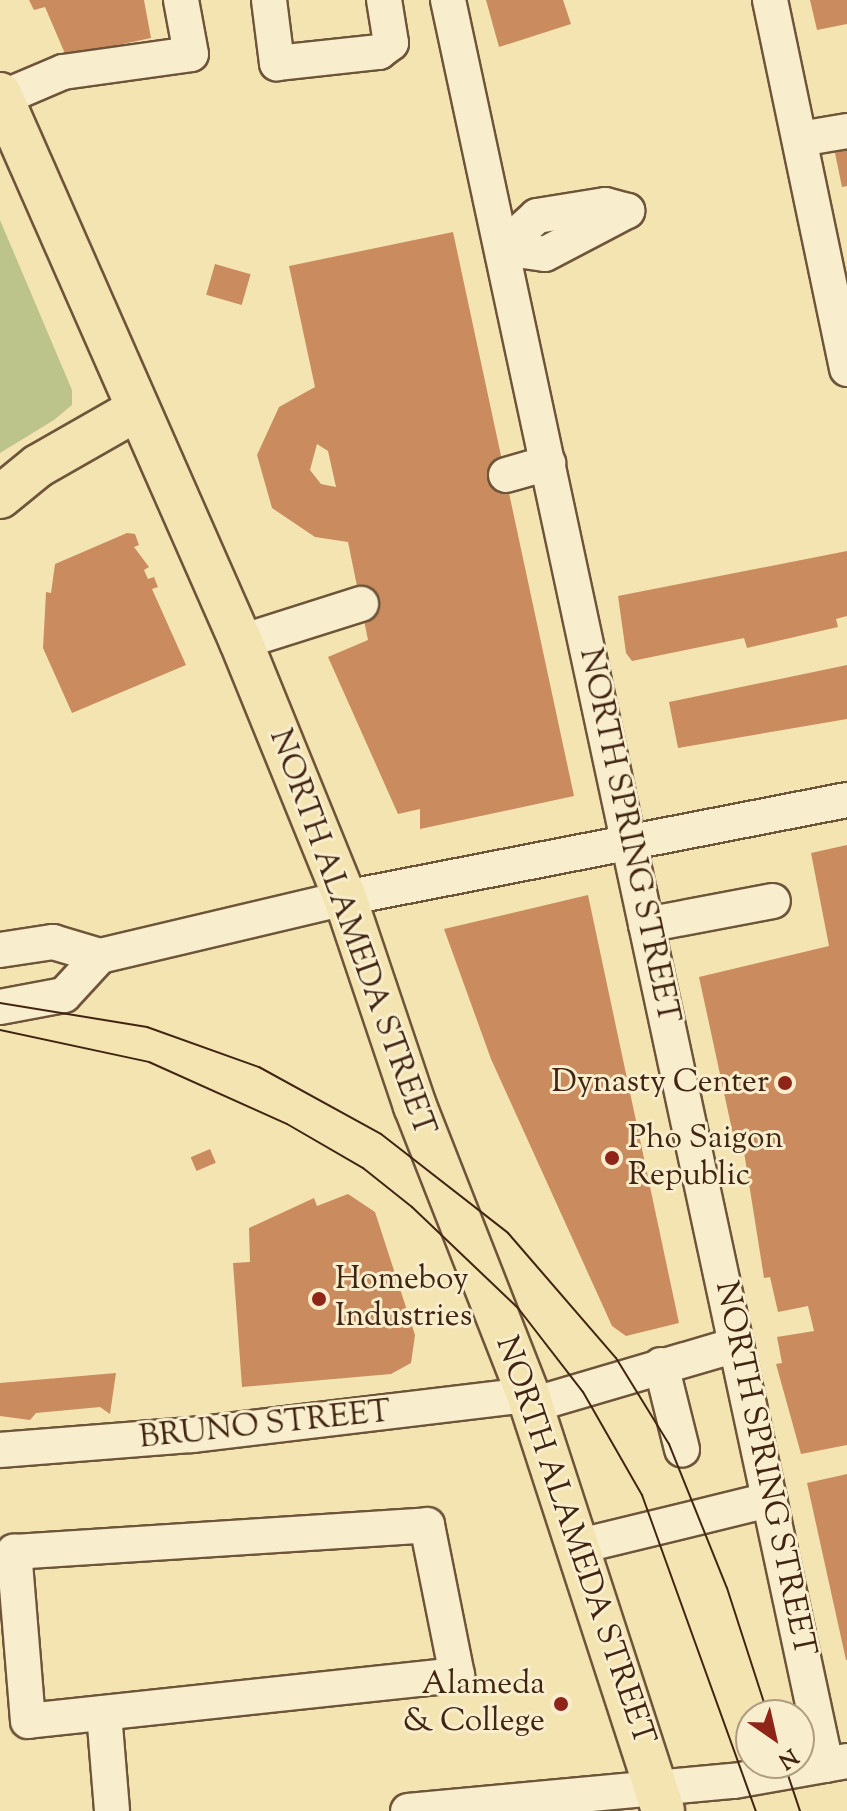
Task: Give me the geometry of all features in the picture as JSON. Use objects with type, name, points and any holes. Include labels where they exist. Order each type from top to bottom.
[{"type":"main road","name":"NORTH ALAMEDA STREET","points":[[1,96],[241,642],[345,898],[415,1106],[530,1400],[580,1546],[660,1800]]},
{"type":"main road","points":[[0,497],[38,466],[138,409]]},
{"type":"street","points":[[1,96],[63,72],[191,54],[181,0]]},
{"type":"street","points":[[269,0],[277,63],[379,52],[391,43],[384,0]]},
{"type":"street","name":"NORTH SPRING STREET","points":[[448,0],[769,1500],[837,1763]]},
{"type":"street","points":[[770,0],[847,369]]},
{"type":"street","points":[[800,139],[847,131]]},
{"type":"street","points":[[506,475],[548,463]]},
{"type":"street","points":[[241,642],[361,604]]},
{"type":"street","points":[[0,950],[53,942],[100,956],[345,898],[630,846],[847,800]]},
{"type":"street","points":[[646,925],[773,901]]},
{"type":"street","points":[[0,1007],[64,995],[100,956]]},
{"type":"street","name":"BRUNO STREET","points":[[0,1450],[530,1400],[736,1345]]},
{"type":"street","points":[[661,1365],[682,1449]]},
{"type":"street","points":[[580,1546],[769,1500]]},
{"type":"street","points":[[427,1525],[457,1675],[104,1713],[28,1721],[14,1552],[427,1525]]},
{"type":"street","points":[[104,1713],[112,1811]]},
{"type":"street","points":[[408,1811],[660,1800],[837,1763]]},
{"type":"green space","points":[[0,220],[72,390],[72,405],[54,420],[0,453]]},
{"type":"building","points":[[29,0],[144,0],[151,38],[66,56],[45,7],[34,10]]},
{"type":"building","points":[[486,0],[563,0],[571,24],[499,47]]},
{"type":"building","points":[[810,0],[847,0],[847,24],[817,30]]},
{"type":"building","points":[[847,148],[847,186],[842,187],[835,153]]},
{"type":"building","points":[[453,232],[574,796],[420,829],[420,809],[398,814],[328,657],[368,640],[348,542],[315,537],[272,508],[257,455],[279,407],[315,387],[289,266]],"holes":[[[317,444],[328,451],[336,487],[321,484],[310,470]]]},
{"type":"building","points":[[215,264],[251,274],[242,305],[206,295]]},
{"type":"building","points":[[127,533],[135,534],[139,545],[134,547],[149,567],[144,570],[148,579],[154,577],[158,587],[152,589],[186,665],[72,713],[43,648],[46,592],[51,593],[55,564]]},
{"type":"building","points":[[847,551],[847,616],[836,619],[838,627],[747,648],[744,638],[632,661],[626,653],[618,596]]},
{"type":"building","points":[[847,665],[847,719],[678,748],[669,702]]},
{"type":"building","name":"Dynasty Center","points":[[847,845],[847,1445],[801,1454],[776,1364],[782,1363],[777,1337],[814,1331],[808,1306],[778,1312],[770,1277],[764,1278],[744,1152],[737,1153],[699,977],[829,946],[811,853]]},
{"type":"building","points":[[588,895],[679,1323],[626,1336],[612,1326],[491,1059],[444,929]]},
{"type":"building","points":[[210,1149],[216,1163],[197,1171],[191,1157]]},
{"type":"building","name":"Homeboy Industries","points":[[348,1194],[375,1212],[415,1335],[411,1363],[391,1374],[242,1387],[233,1263],[250,1262],[249,1228],[314,1198],[317,1206]]},
{"type":"building","points":[[116,1373],[110,1414],[100,1407],[36,1413],[30,1420],[0,1416],[0,1383]]},
{"type":"building","points":[[847,1474],[847,1660],[846,1660],[807,1483]]},
{"type":"tram line","points":[[0,1003],[147,1027],[259,1067],[381,1134],[508,1233],[616,1358],[669,1444],[727,1588],[763,1699]]},
{"type":"tram line","points":[[0,1030],[149,1062],[287,1124],[363,1168],[412,1207],[518,1308],[583,1392],[642,1495],[756,1811]]},
{"type":"tram line","points":[[789,1779],[800,1811]]},
{"type":"place","name":"Dynasty Center","points":[[785,1083]]},
{"type":"place","name":"Pho Saigon Republic","points":[[612,1158]]},
{"type":"place","name":"Homeboy Industries","points":[[319,1299]]},
{"type":"place","name":"Alameda & College","points":[[561,1704]]}]
